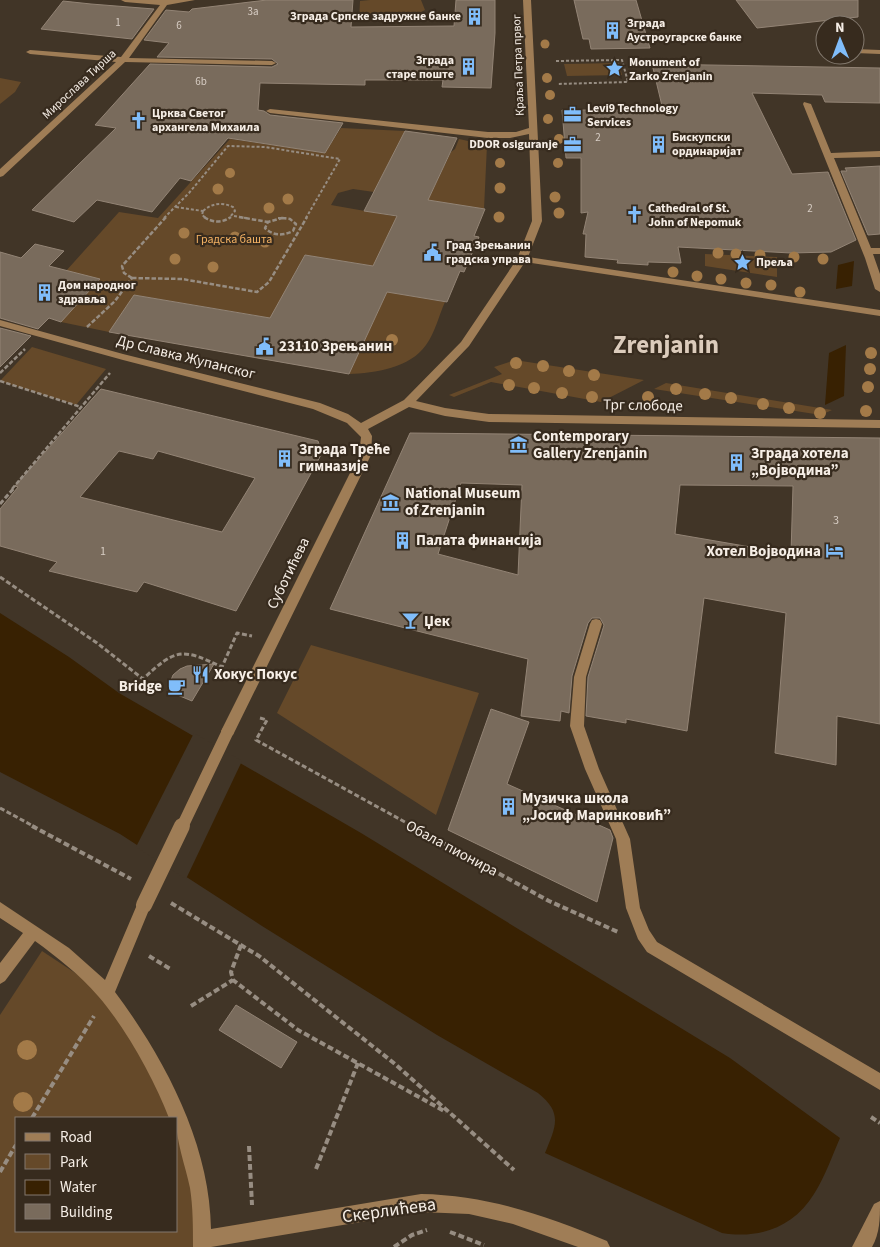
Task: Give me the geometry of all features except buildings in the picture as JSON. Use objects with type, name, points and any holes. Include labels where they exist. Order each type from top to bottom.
[{"type":"street","points":[[124,0],[191,0]]},
{"type":"street","name":"Краља Петра првог","points":[[527,0],[532,130]]},
{"type":"street","name":"Мирослава Тирша","points":[[0,174],[123,60],[166,1]]},
{"type":"street","points":[[30,52],[123,60],[272,63]]},
{"type":"street","points":[[865,52],[880,52]]},
{"type":"street","points":[[807,104],[880,289]]},
{"type":"street","points":[[270,111],[488,135],[512,136],[524,134],[532,130],[536,221],[522,259],[465,344],[408,403],[361,428]]},
{"type":"street","points":[[828,156],[880,154]]},
{"type":"street","points":[[866,251],[880,251]]},
{"type":"street","points":[[522,259],[880,313]]},
{"type":"street","name":"Др Славка Жупанског","points":[[0,323],[123,357],[316,406],[342,415],[361,428]]},
{"type":"street","name":"Трг слободе","points":[[408,403],[445,412],[489,418],[880,424]]},
{"type":"street","name":"Суботићева","points":[[107,994],[144,905],[365,455],[367,436],[361,428]]},
{"type":"street","points":[[596,624],[580,677],[577,726],[592,769],[623,839],[631,902],[637,922],[652,947],[880,1082]]},
{"type":"street","points":[[0,909],[79,965],[107,994],[144,1050],[177,1117]]},
{"type":"street","points":[[0,976],[33,931]]},
{"type":"street","points":[[178,1119],[190,1150],[197,1184],[202,1243]]},
{"type":"street","name":"Скерлићева","points":[[202,1243],[254,1230],[421,1203],[449,1202],[477,1206],[513,1215],[601,1247]]},
{"type":"street","points":[[861,1247],[868,1237],[880,1210]]},
{"type":"path","points":[[556,61],[622,60],[628,82],[558,84]]},
{"type":"path","points":[[228,146],[265,147],[340,159],[300,229],[269,282],[257,292],[239,291],[199,281],[160,276],[132,278],[124,273],[122,266],[228,146]]},
{"type":"path","points":[[176,207],[203,211],[213,204],[221,203],[234,207],[236,211],[234,216],[228,220],[212,222],[202,215],[203,211]]},
{"type":"path","points":[[234,216],[268,222],[281,217],[289,218],[296,224],[296,228]]},
{"type":"path","points":[[268,222],[266,228],[275,235],[286,234],[296,228],[300,229]]},
{"type":"path","points":[[74,343],[86,327],[115,301],[132,278]]},
{"type":"path","points":[[0,374],[40,334]]},
{"type":"path","points":[[0,504],[123,357]]},
{"type":"path","points":[[0,381],[81,407]]},
{"type":"path","points":[[0,577],[97,643],[143,679],[169,657],[186,653],[193,654],[222,667],[237,633],[273,640]]},
{"type":"path","name":"Обала пионира","points":[[258,718],[267,720],[256,740],[548,901],[652,947]]},
{"type":"path","points":[[0,808],[139,883]]},
{"type":"path","points":[[169,901],[259,956],[395,1064],[514,1170]]},
{"type":"path","points":[[241,945],[231,972],[233,980],[298,1030],[453,1116]]},
{"type":"path","points":[[149,956],[172,970]]},
{"type":"path","points":[[191,1006],[233,980]]},
{"type":"path","points":[[33,1117],[107,994]]},
{"type":"path","points":[[316,1169],[358,1063]]},
{"type":"path","points":[[871,1117],[880,1123]]},
{"type":"path","points":[[249,1146],[254,1230]]},
{"type":"path","points":[[0,1172],[15,1147]]},
{"type":"path","points":[[394,1247],[412,1234],[435,1228]]},
{"type":"path","points":[[442,1230],[455,1233],[484,1245]]},
{"type":"green space","points":[[421,0],[425,10],[417,14],[394,13],[380,19],[359,22],[360,1]]},
{"type":"green space","points":[[619,63],[622,75],[567,76],[564,64]]},
{"type":"green space","points":[[0,78],[21,82],[15,92],[0,104]]},
{"type":"green space","name":"Градска башта","points":[[341,128],[405,131],[374,192],[353,189],[338,193],[331,205],[416,220],[388,235],[381,249],[393,269],[305,255],[293,276],[328,282],[306,324],[135,295],[109,332],[61,322],[99,279],[66,271],[119,212],[158,218],[230,139],[325,153]]},
{"type":"green space","points":[[459,139],[487,145],[484,209],[428,200]]},
{"type":"green space","points":[[705,254],[777,257],[777,277],[705,266]]},
{"type":"green space","points":[[387,292],[445,302],[432,335],[419,353],[401,364],[381,370],[349,374]]},
{"type":"green space","points":[[32,347],[106,369],[76,405],[0,381]]},
{"type":"green space","points":[[515,360],[644,380],[601,402],[491,382],[454,397],[449,395],[502,374],[494,367]]},
{"type":"green space","points":[[666,383],[832,410],[821,415],[654,389]]},
{"type":"green space","points":[[311,645],[479,693],[436,815],[277,713]]},
{"type":"green space","points":[[42,951],[107,994],[144,1050],[175,1117],[15,1117],[15,1232],[178,1232],[178,1124],[190,1150],[202,1247],[0,1247],[0,1015]]},
{"type":"water","points":[[854,261],[852,286],[836,289],[838,265]]},
{"type":"water","points":[[846,345],[844,396],[825,405],[829,353]]},
{"type":"water","points":[[0,613],[69,657],[119,693],[361,833],[730,1058],[840,1138],[822,1181],[806,1206],[785,1223],[762,1232],[749,1234],[722,1233],[545,1153],[555,1120],[551,1107],[538,1093],[437,1035],[262,926],[120,834],[0,772]]},
{"type":"pier","points":[[194,733],[242,761],[186,879],[136,847]]},
{"type":"place","name":"Зграда Српске задружне банке","points":[[475,16]]},
{"type":"place","name":"Зграда Аустроугарске банке","points":[[613,30]]},
{"type":"place","name":"Зграда старе поште","points":[[468,67]]},
{"type":"place","name":"Monument of Zarko Zrenjanin","points":[[615,69]]},
{"type":"place","name":"Levi9 Technology Services","points":[[573,115]]},
{"type":"place","name":"Црква Светог архангела Михаила","points":[[138,120]]},
{"type":"place","name":"DDOR osiguranje","points":[[572,144]]},
{"type":"place","name":"Бискупски ординаријат","points":[[658,144]]},
{"type":"place","name":"Cathedral of St. John of Nepomuk","points":[[634,215]]},
{"type":"place","name":"Град Зрењанин градска управа","points":[[432,252]]},
{"type":"place","name":"Преља","points":[[742,262]]},
{"type":"place","name":"Дом народног здравља","points":[[44,292]]},
{"type":"place","name":"23110 Зрењанин","points":[[265,346]]},
{"type":"place","name":"Contemporary Gallery Zrenjanin","points":[[519,445]]},
{"type":"place","name":"Зграда Треће гимназије","points":[[285,458]]},
{"type":"place","name":"Зграда хотела „Војводина”","points":[[737,462]]},
{"type":"place","name":"National Museum of Zrenjanin","points":[[391,502]]},
{"type":"place","name":"Палата финансија","points":[[402,540]]},
{"type":"place","name":"Хотел Војводина","points":[[835,551]]},
{"type":"place","name":"Џек","points":[[410,621]]},
{"type":"place","name":"Хокус Покус","points":[[200,674]]},
{"type":"place","name":"Bridge","points":[[176,686]]},
{"type":"place","name":"Музичка школа „Јосиф Маринковић”","points":[[508,807]]},
{"type":"district","name":"Zrenjanin","points":[[666,344]]}]
